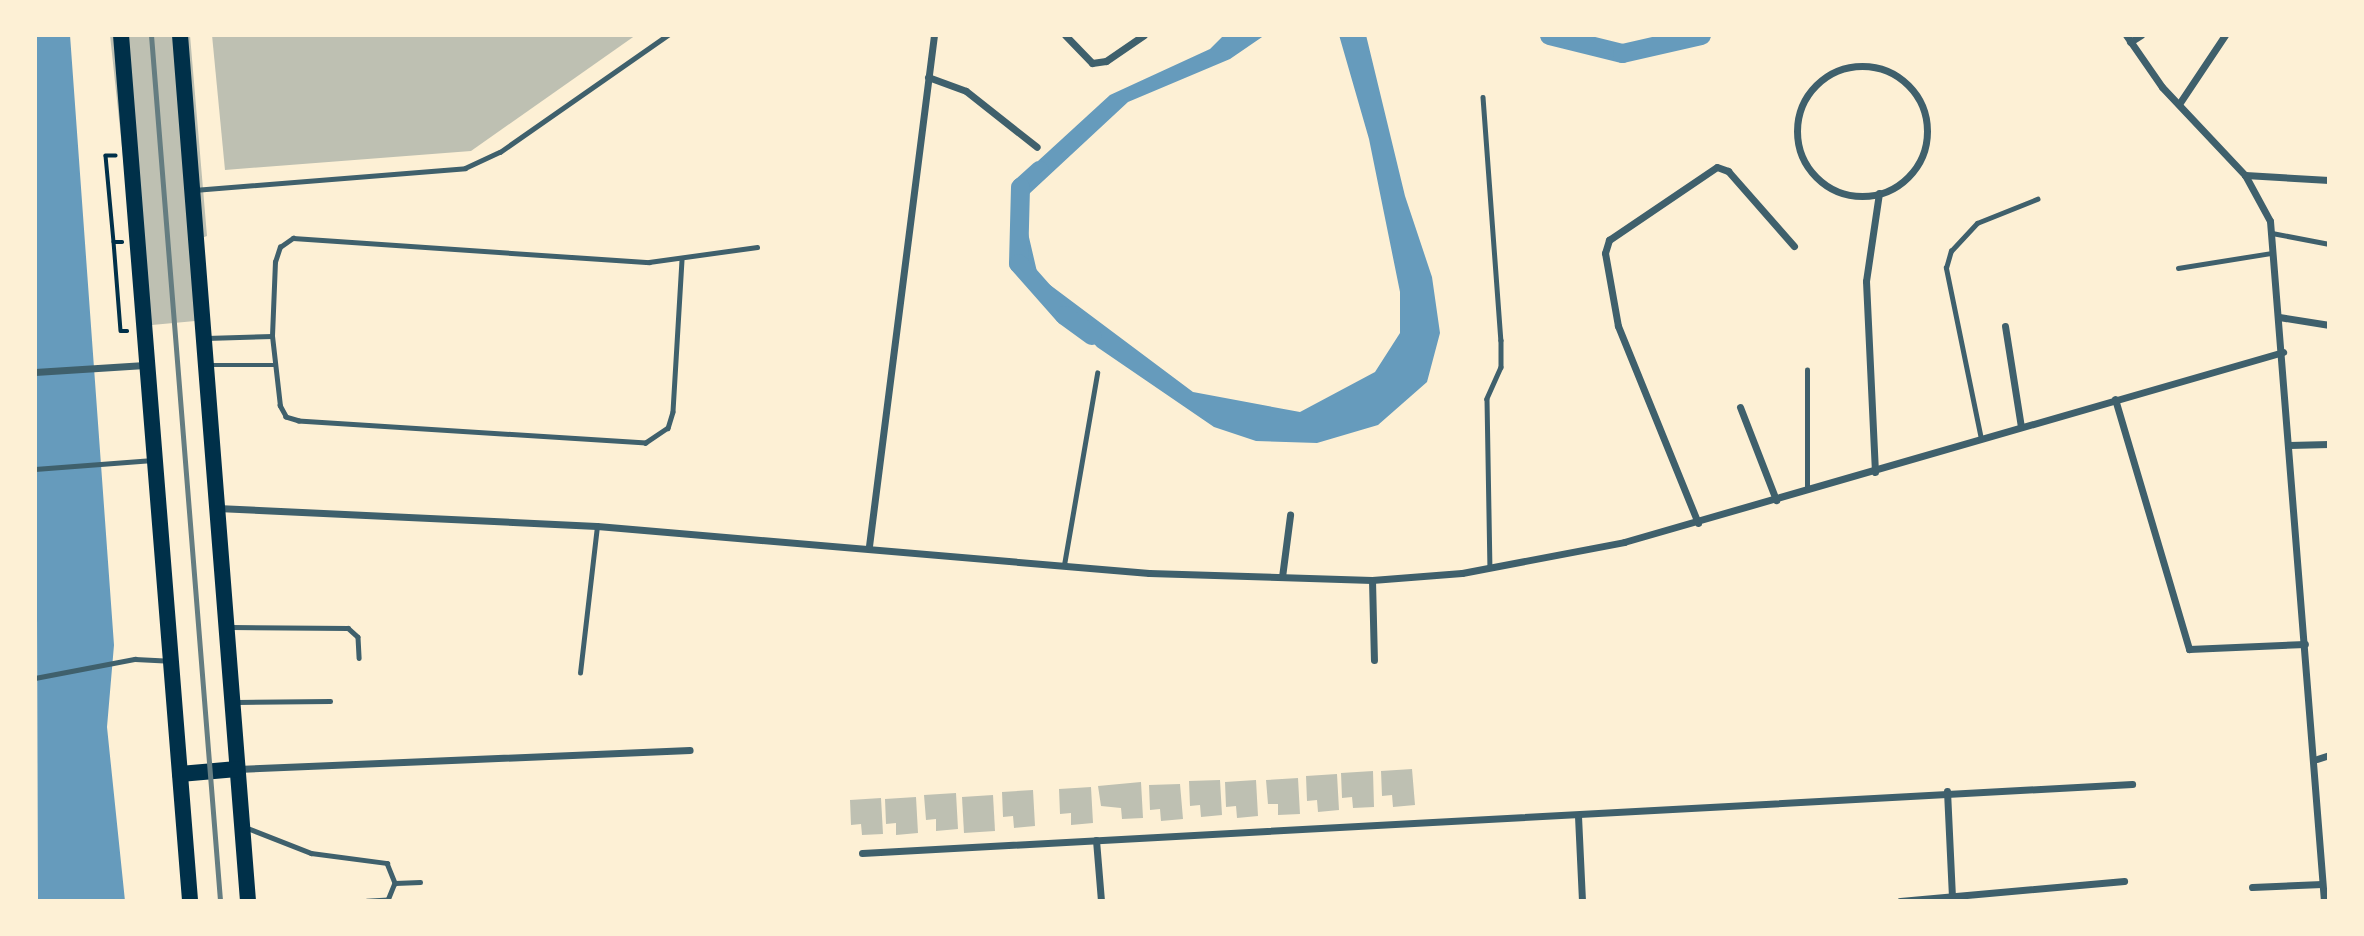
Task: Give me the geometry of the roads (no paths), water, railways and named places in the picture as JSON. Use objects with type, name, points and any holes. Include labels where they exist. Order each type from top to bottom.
[{"type":"highway","points":[[121,35],[145,365],[173,662],[190,901]]},
{"type":"highway","points":[[180,35],[248,901]]},
{"type":"highway","points":[[180,774],[237,769]]},
{"type":"street","points":[[869,547],[934,35]]},
{"type":"street","points":[[1065,35],[1092,63],[1106,61],[1144,35]]},
{"type":"street","points":[[2141,35],[2128,38],[2179,104],[2245,175],[2260,196],[2271,233],[2317,759],[2325,869],[2322,884],[2324,901]]},
{"type":"street","points":[[2179,104],[2225,35]]},
{"type":"street","points":[[1848,68],[1895,75],[1924,111],[1922,158],[1908,178],[1879,193],[1841,193],[1819,181],[1797,139],[1809,94],[1848,68]]},
{"type":"street","points":[[928,77],[966,91],[1037,147]]},
{"type":"street","points":[[1698,523],[1618,326],[1605,253],[1609,240],[1717,167],[1728,171],[1794,246]]},
{"type":"street","points":[[2245,175],[2329,180]]},
{"type":"street","points":[[1875,472],[1866,281],[1879,193]]},
{"type":"street","points":[[2279,317],[2329,325]]},
{"type":"street","points":[[2005,326],[2021,427]]},
{"type":"street","points":[[216,508],[597,526],[1064,565],[1372,580],[1490,568],[1698,523],[2283,352]]},
{"type":"street","points":[[35,372],[145,365]]},
{"type":"street","points":[[2115,399],[2189,649],[2305,644]]},
{"type":"street","points":[[1740,407],[1776,500]]},
{"type":"street","points":[[2289,445],[2329,444]]},
{"type":"street","points":[[1282,577],[1290,515]]},
{"type":"street","points":[[1372,580],[1374,660]]},
{"type":"street","points":[[237,769],[690,750]]},
{"type":"street","points":[[2317,759],[2329,755]]},
{"type":"street","points":[[862,853],[1578,816],[1947,791],[2132,784]]},
{"type":"street","points":[[1947,791],[1952,896]]},
{"type":"street","points":[[1578,816],[1582,901]]},
{"type":"street","points":[[1096,840],[1101,901]]},
{"type":"street","points":[[1900,901],[2124,881]]},
{"type":"street","points":[[2252,887],[2322,884]]},
{"type":"lane","points":[[194,190],[465,168],[500,152],[668,35]]},
{"type":"lane","points":[[1483,97],[1501,367],[1487,399],[1490,568]]},
{"type":"lane","points":[[1981,439],[1946,268],[1951,251],[1978,223],[2037,200]]},
{"type":"lane","points":[[2271,233],[2329,244]]},
{"type":"lane","points":[[682,260],[673,412],[668,428],[646,443],[299,421],[286,417],[280,406],[272,336],[275,262],[280,247],[293,238],[682,260],[757,247]]},
{"type":"lane","points":[[2178,268],[2273,253]]},
{"type":"lane","points":[[205,338],[272,336]]},
{"type":"lane","points":[[207,365],[275,365]]},
{"type":"lane","points":[[1807,370],[1807,492]]},
{"type":"lane","points":[[1064,565],[1097,373]]},
{"type":"lane","points":[[35,469],[153,460]]},
{"type":"lane","points":[[580,673],[597,526]]},
{"type":"lane","points":[[225,627],[348,628],[358,637],[359,658]]},
{"type":"lane","points":[[35,678],[135,659],[173,662]]},
{"type":"lane","points":[[232,702],[330,701]]},
{"type":"lane","points":[[241,825],[312,853],[387,863],[395,883],[388,900],[366,901]]},
{"type":"lane","points":[[395,883],[419,882]]},
{"type":"water","points":[[35,35],[70,35],[114,645],[107,727],[125,901],[38,901]]},
{"type":"water","points":[[1224,35],[1265,35],[1230,59],[1128,102],[1029,194],[1028,233],[1038,276],[1193,392],[1300,412],[1375,372],[1400,333],[1400,292],[1369,139],[1339,35],[1366,35],[1405,196],[1432,277],[1440,333],[1427,382],[1378,425],[1317,443],[1256,441],[1214,427],[1097,347],[1018,258],[1020,187],[1038,161],[1110,95],[1210,49]]},
{"type":"waterway","points":[[1549,35],[1622,53],[1701,35]]},
{"type":"waterway","points":[[1039,170],[1020,187],[1018,263],[1064,315],[1092,335]]},
{"type":"railway","points":[[151,35],[220,901]]}]
